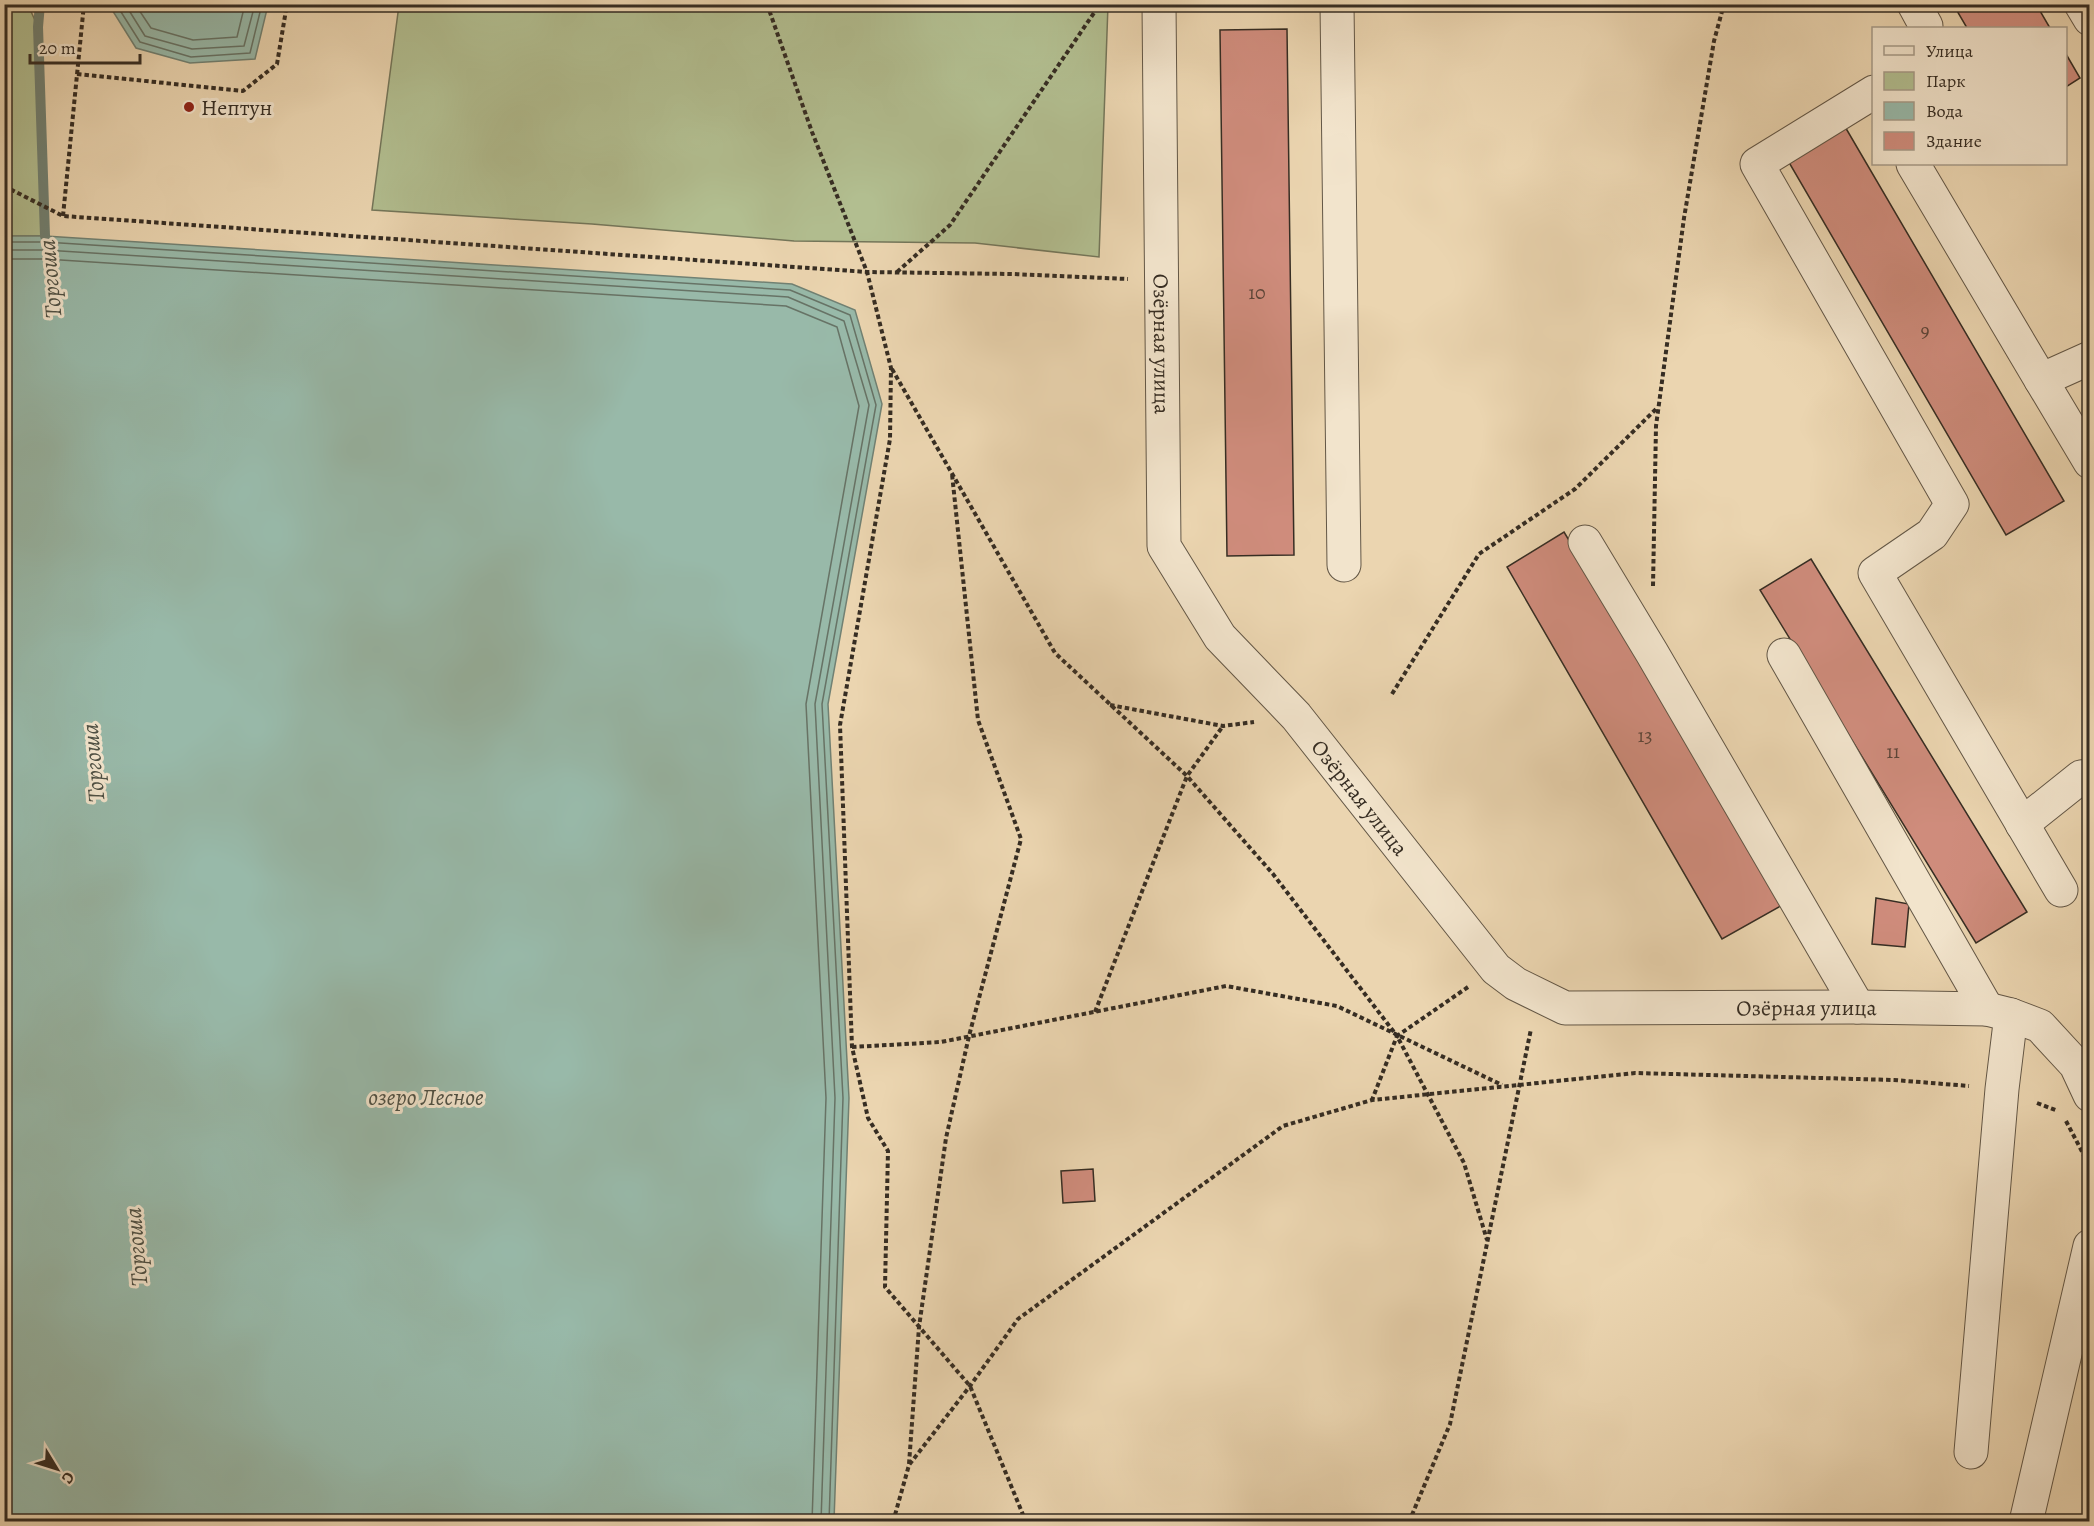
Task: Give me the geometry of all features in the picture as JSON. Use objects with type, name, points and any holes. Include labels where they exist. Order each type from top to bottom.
[{"type":"street","name":"Озёрная улица","points":[[1159,4],[1164,546],[1220,637],[1296,716],[1496,969],[1536,996],[1565,1008],[1858,1007],[1999,1012],[2040,1026],[2076,1065],[2090,1095]]},
{"type":"street","points":[[1337,4],[1344,565]]},
{"type":"street","points":[[1914,4],[1925,27]]},
{"type":"street","points":[[2080,4],[2090,20]]},
{"type":"street","points":[[1872,93],[1757,164],[1952,504],[1932,534],[1875,573],[2061,890]]},
{"type":"street","points":[[1914,165],[2090,462]]},
{"type":"street","points":[[2042,380],[2090,358]]},
{"type":"street","points":[[1585,542],[1858,1007]]},
{"type":"street","points":[[1784,655],[1999,1012],[2002,1089],[1971,1452]]},
{"type":"street","points":[[2022,824],[2081,777],[2090,776]]},
{"type":"street","points":[[2026,1521],[2090,1246]]},
{"type":"path","points":[[63,216],[84,4]]},
{"type":"path","points":[[77,74],[243,92],[277,64],[287,4]]},
{"type":"path","points":[[766,4],[812,132],[867,272],[891,368],[890,439],[840,724],[852,1047],[868,1118],[888,1151],[885,1287],[970,1386],[1026,1521]]},
{"type":"path","points":[[897,272],[950,225],[1100,4]]},
{"type":"path","points":[[1653,593],[1658,408],[1684,218],[1714,41],[1724,4]]},
{"type":"path","points":[[4,186],[63,216],[867,272],[1012,274],[1162,281]]},
{"type":"path","points":[[891,368],[1054,653],[1187,776],[1273,874],[1396,1036],[1464,1163],[1487,1241]]},
{"type":"path","points":[[1392,694],[1479,554],[1575,489],[1658,408]]},
{"type":"path","points":[[893,1521],[909,1465],[919,1327],[946,1138],[969,1036],[1021,839],[978,720],[952,474]]},
{"type":"path","points":[[1110,705],[1223,726],[1296,716]]},
{"type":"path","points":[[1095,1013],[1187,776],[1223,726]]},
{"type":"path","points":[[1372,1100],[1396,1036],[1496,969]]},
{"type":"path","points":[[852,1047],[941,1042],[1226,986],[1337,1005],[1396,1036],[1503,1086]]},
{"type":"path","points":[[1408,1521],[1450,1424],[1526,1057],[1536,996]]},
{"type":"path","points":[[909,1465],[1018,1319],[1283,1126],[1372,1100],[1635,1073],[1894,1080],[2002,1089],[2062,1113],[2088,1163],[2090,1199]]},
{"type":"green space","points":[[5,4],[28,5],[38,27],[45,236],[5,236]]},
{"type":"green space","points":[[399,5],[1108,5],[1099,257],[975,243],[794,241],[592,224],[372,210]]},
{"type":"water","points":[[109,5],[268,5],[255,59],[190,63],[136,48]]},
{"type":"water","name":"озеро Лесное","points":[[5,236],[45,236],[792,284],[855,310],[882,404],[828,704],[849,1098],[834,1521],[5,1521]]},
{"type":"building","points":[[1953,4],[2036,4],[2049,27],[1966,27]]},
{"type":"building","points":[[1287,29],[1294,555],[1227,556],[1220,30]]},
{"type":"building","points":[[2067,56],[2080,78],[2067,86]]},
{"type":"building","points":[[1844,125],[2064,501],[2006,535],[1787,159]]},
{"type":"building","points":[[1564,532],[1786,903],[1722,939],[1507,567]]},
{"type":"building","points":[[1811,559],[2027,912],[1976,943],[1760,590]]},
{"type":"building","points":[[1876,898],[1909,904],[1905,947],[1872,944]]},
{"type":"building","points":[[1093,1169],[1095,1201],[1063,1203],[1061,1171]]},
{"type":"waterway","name":"Торгоша","points":[[40,4],[38,27],[45,236]]},
{"type":"place","name":"Нептун","points":[[189,107]]}]
